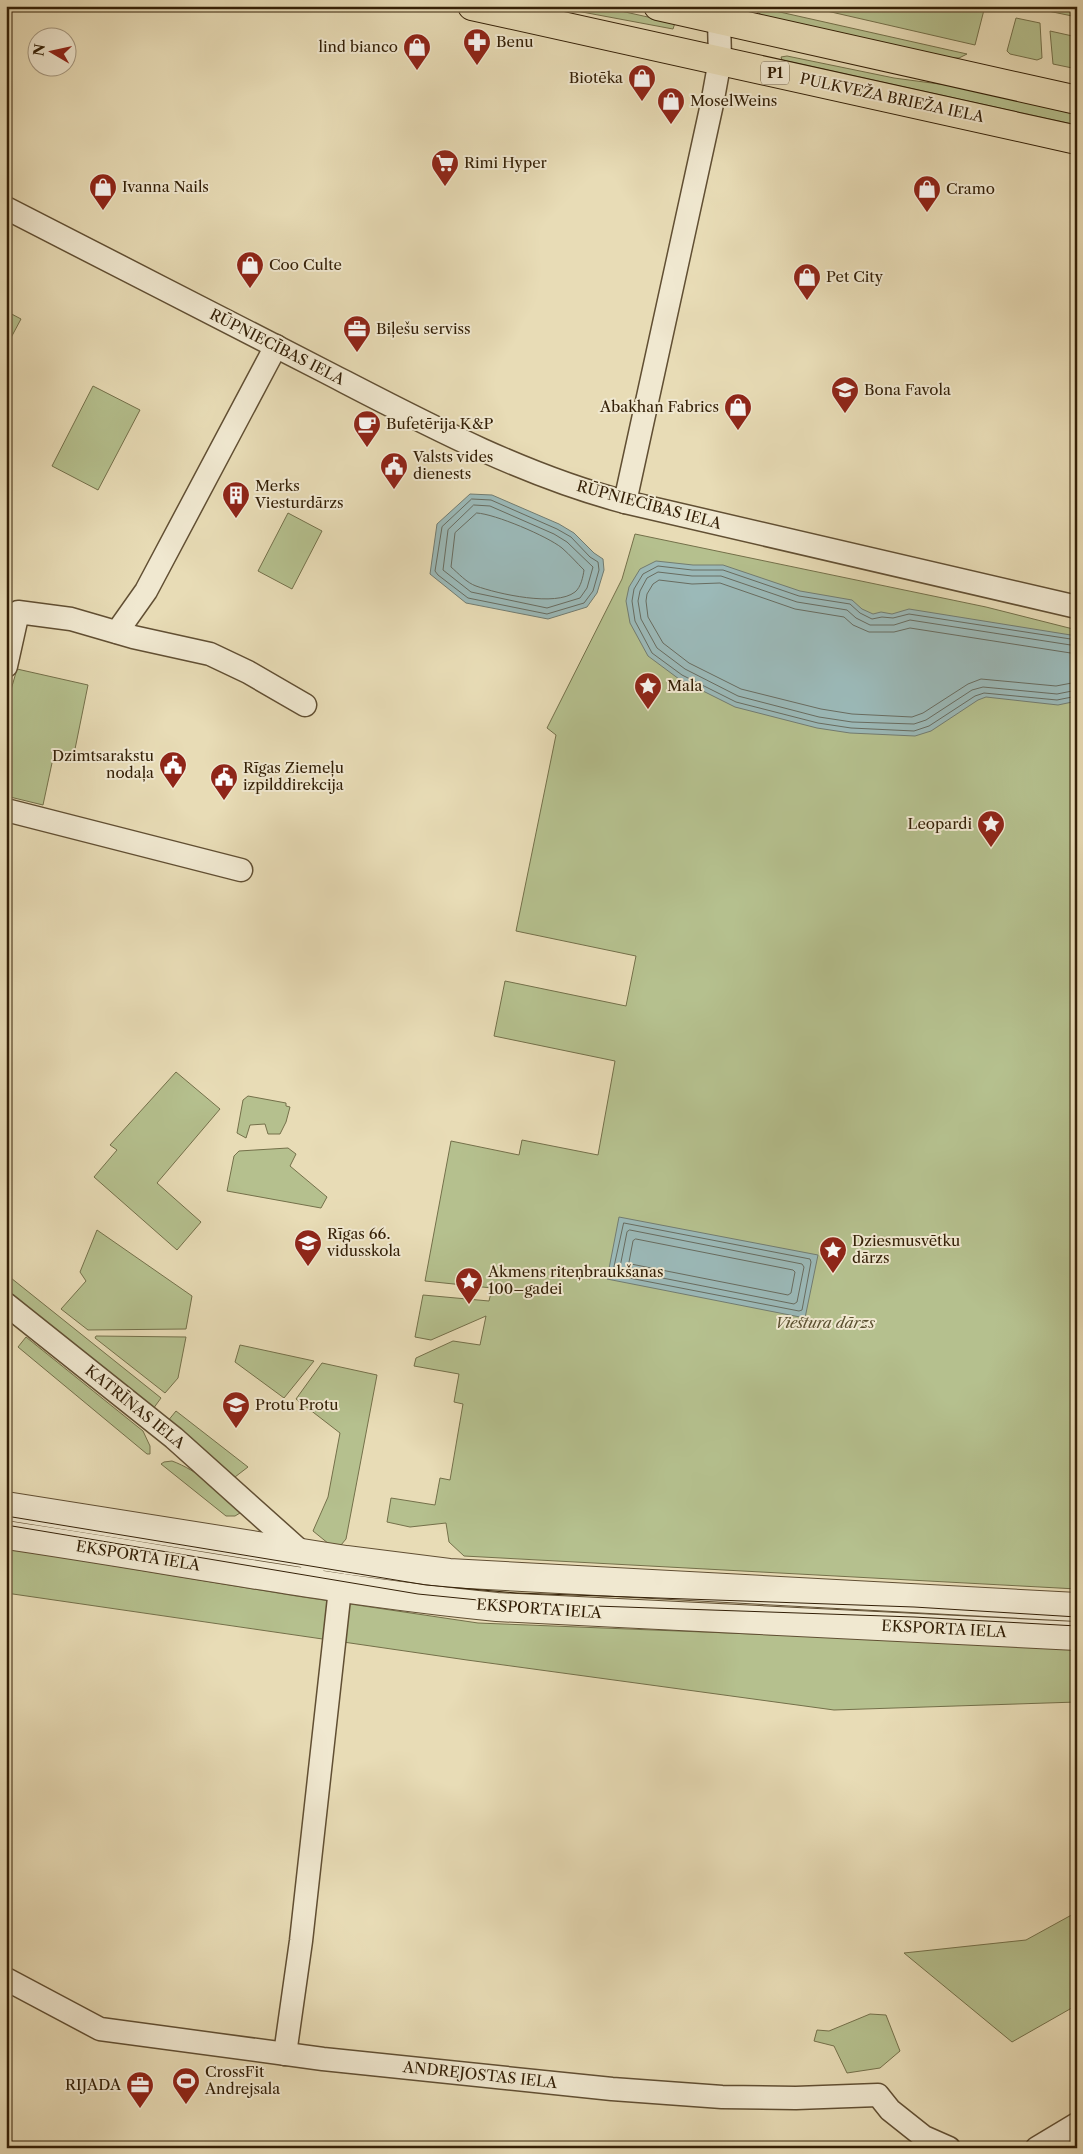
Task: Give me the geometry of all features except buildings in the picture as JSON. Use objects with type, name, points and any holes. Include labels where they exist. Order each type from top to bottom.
[{"type":"main road","name":"PULKVEŽA BRIEŽA IELA","points":[[472,6],[1077,140]]},
{"type":"main road","points":[[658,6],[719,13],[1077,100]]},
{"type":"street","points":[[624,502],[720,60],[719,13]]},
{"type":"street","name":"RŪPNIECĪBAS IELA","points":[[6,208],[387,404],[497,456],[560,481],[624,502],[1077,607]]},
{"type":"street","points":[[117,632],[146,591],[276,346]]},
{"type":"street","points":[[6,666],[18,612],[71,620],[210,654],[248,672],[305,705]]},
{"type":"street","points":[[6,810],[241,870]]},
{"type":"street","name":"KATRĪNAS IELA","points":[[6,1304],[174,1438],[309,1559],[313,1566],[310,1584]]},
{"type":"street","name":"EKSPORTA IELA","points":[[6,1506],[255,1546],[449,1573],[1077,1607]]},
{"type":"street","points":[[250,1574],[259,1516]]},
{"type":"street","name":"EKSPORTA IELA","points":[[6,1535],[310,1584],[424,1600],[497,1607],[1077,1636]]},
{"type":"street","points":[[285,2054],[301,1941],[339,1598]]},
{"type":"street","name":"ANDREJOSTAS IELA","points":[[6,1979],[100,2029],[285,2054],[612,2089],[722,2097],[796,2098],[878,2095],[890,2110],[924,2137],[949,2148]]},
{"type":"street","points":[[1037,2148],[1077,2124]]},
{"type":"green space","points":[[550,6],[598,6],[675,23],[673,29]]},
{"type":"green space","points":[[749,6],[967,54],[959,58],[951,58],[763,16]]},
{"type":"green space","points":[[805,6],[985,6],[975,45]]},
{"type":"green space","points":[[1048,6],[1077,6],[1077,17],[1048,11]]},
{"type":"green space","points":[[1016,18],[1040,23],[1042,58],[1037,60],[1010,54],[1007,51]]},
{"type":"green space","points":[[1050,31],[1077,37],[1077,69],[1053,64]]},
{"type":"green space","points":[[787,56],[894,78],[954,86],[1077,113],[1077,125],[782,60],[781,57]]},
{"type":"green space","points":[[6,311],[21,319],[6,347]]},
{"type":"green space","points":[[93,386],[140,410],[98,490],[52,466]]},
{"type":"green space","points":[[288,513],[322,531],[292,589],[258,571]]},
{"type":"green space","name":"Viestura dārzs","points":[[635,534],[986,607],[1077,630],[1077,1589],[464,1556],[449,1542],[446,1523],[410,1527],[387,1522],[391,1498],[435,1505],[440,1478],[450,1480],[463,1404],[454,1402],[459,1374],[414,1366],[416,1358],[453,1341],[480,1345],[486,1316],[431,1340],[415,1337],[423,1295],[489,1301],[492,1288],[425,1281],[451,1141],[519,1155],[522,1140],[598,1155],[615,1061],[494,1036],[505,981],[626,1006],[636,956],[516,931],[556,735],[547,728],[622,579]]},
{"type":"green space","points":[[17,669],[88,685],[74,754],[55,749],[43,805],[6,796],[6,707]]},
{"type":"green space","points":[[176,1072],[220,1109],[157,1183],[201,1222],[177,1250],[94,1177],[117,1150],[110,1145]]},
{"type":"green space","points":[[248,1096],[286,1103],[286,1106],[290,1107],[280,1134],[268,1134],[265,1124],[250,1125],[246,1138],[237,1133],[243,1100]]},
{"type":"green space","points":[[288,1148],[296,1154],[290,1166],[327,1197],[321,1208],[227,1191],[234,1156],[239,1151]]},
{"type":"green space","points":[[97,1230],[192,1296],[186,1329],[88,1330],[61,1309],[86,1281],[80,1272]]},
{"type":"green space","points":[[6,1274],[161,1398],[153,1409],[6,1292]]},
{"type":"green space","points":[[96,1336],[186,1337],[178,1378],[165,1393],[95,1338]]},
{"type":"green space","points":[[26,1337],[143,1431],[150,1446],[150,1454],[147,1454],[18,1347]]},
{"type":"green space","points":[[240,1345],[314,1361],[284,1398],[235,1362]]},
{"type":"green space","points":[[322,1363],[377,1375],[346,1539],[341,1545],[329,1544],[313,1531],[328,1497],[340,1433],[296,1399]]},
{"type":"green space","points":[[176,1411],[248,1467],[235,1477],[167,1422]]},
{"type":"green space","points":[[172,1461],[191,1470],[209,1483],[240,1513],[235,1516],[226,1516],[161,1464]]},
{"type":"green space","points":[[6,1548],[296,1596],[478,1623],[1077,1647],[1077,1702],[834,1710],[467,1660],[6,1593]]},
{"type":"green space","points":[[1077,1912],[1077,2005],[1012,2042],[904,1953],[1026,1940]]},
{"type":"green space","points":[[870,2014],[886,2015],[900,2051],[880,2068],[847,2073],[834,2046],[814,2041],[817,2030],[829,2031]]},
{"type":"water","points":[[470,494],[492,495],[559,524],[574,533],[594,553],[603,559],[604,570],[597,593],[587,607],[548,619],[466,603],[430,574],[437,524]]},
{"type":"water","points":[[656,561],[693,565],[723,565],[800,591],[852,600],[862,609],[873,614],[881,612],[892,614],[909,609],[1077,636],[1077,701],[1058,705],[986,697],[978,700],[931,731],[915,736],[850,733],[817,728],[735,707],[679,679],[648,656],[630,623],[626,601],[629,587],[640,569]]},
{"type":"water","points":[[619,1217],[818,1255],[805,1318],[607,1279]]},
{"type":"tram line","points":[[6,1516],[426,1585],[516,1593],[914,1607],[1077,1617]]},
{"type":"tram line","points":[[6,1525],[418,1594],[508,1603],[914,1617],[1077,1626]]},
{"type":"place","name":"Benu","points":[[477,66]]},
{"type":"place","name":"lind bianco","points":[[417,71]]},
{"type":"place","name":"Biotēka","points":[[642,102]]},
{"type":"place","name":"MoselWeins","points":[[671,125]]},
{"type":"place","name":"Rimi Hyper","points":[[445,187]]},
{"type":"place","name":"Ivanna Nails","points":[[103,211]]},
{"type":"place","name":"Cramo","points":[[927,213]]},
{"type":"place","name":"Coo Culte","points":[[250,289]]},
{"type":"place","name":"Pet City","points":[[807,301]]},
{"type":"place","name":"Biļešu serviss","points":[[357,353]]},
{"type":"place","name":"Bona Favola","points":[[845,414]]},
{"type":"place","name":"Abakhan Fabrics","points":[[738,431]]},
{"type":"place","name":"Bufetērija K&P","points":[[367,448]]},
{"type":"place","name":"Valsts vides dienests","points":[[394,490]]},
{"type":"place","name":"Merks Viesturdārzs","points":[[236,519]]},
{"type":"place","name":"Mala","points":[[648,710]]},
{"type":"place","name":"Dzimtsarakstu nodaļa","points":[[173,789]]},
{"type":"place","name":"Rīgas Ziemeļu izpilddirekcija","points":[[224,801]]},
{"type":"place","name":"Leopardi","points":[[991,848]]},
{"type":"place","name":"Rīgas 66. vidusskola","points":[[308,1267]]},
{"type":"place","name":"Dziesmusvētku dārzs","points":[[833,1274]]},
{"type":"place","name":"Akmens riteņbraukšanas 100–gadei","points":[[469,1305]]},
{"type":"place","name":"Protu Protu","points":[[236,1429]]},
{"type":"place","name":"CrossFit Andrejsala","points":[[186,2105]]},
{"type":"place","name":"RIJADA","points":[[140,2109]]}]
